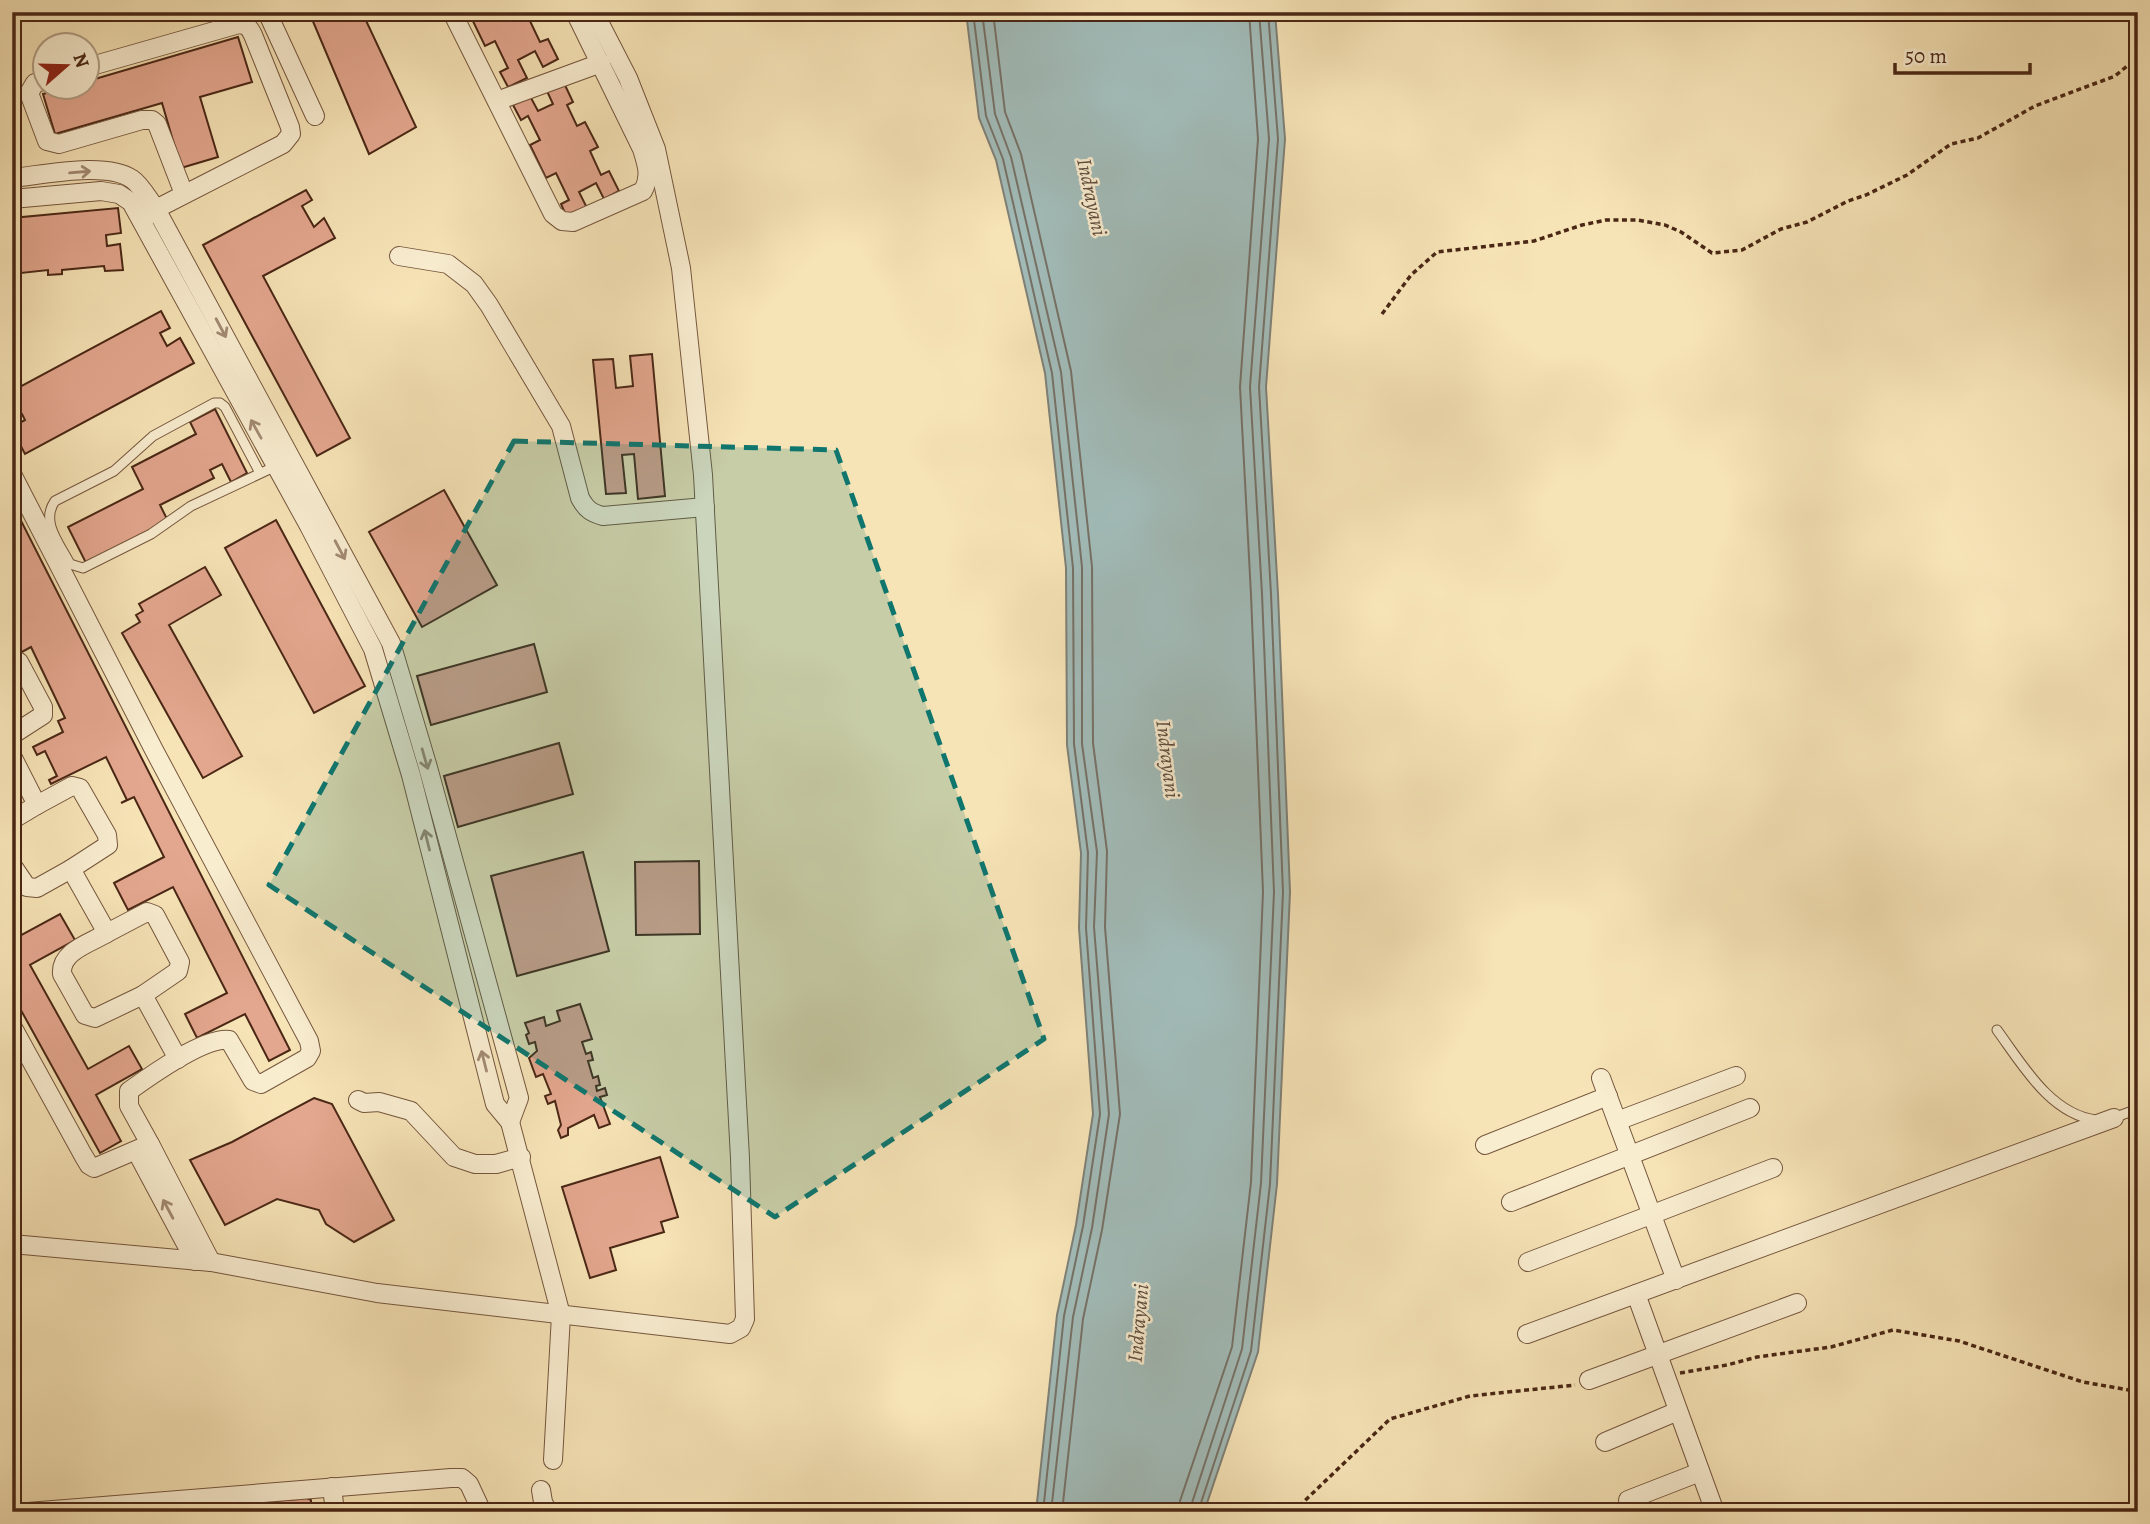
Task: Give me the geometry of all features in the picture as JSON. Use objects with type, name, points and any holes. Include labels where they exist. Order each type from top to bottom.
[{"type":"street","points":[[267,12],[315,116]]},
{"type":"street","points":[[452,12],[553,214],[562,221],[573,222],[643,191],[649,172],[642,149],[575,12]]},
{"type":"street","points":[[12,1244],[203,1261],[377,1293],[730,1334],[741,1328],[746,1319],[740,1158],[705,507],[681,268],[656,149],[628,78],[594,12]]},
{"type":"street","points":[[102,63],[239,24],[250,27],[290,127],[291,134],[284,144],[156,209],[142,221]]},
{"type":"street","points":[[497,102],[601,63]]},
{"type":"street","points":[[32,102],[47,141],[59,145],[142,120],[152,120],[157,124],[184,194]]},
{"type":"street","points":[[12,178],[93,170],[114,171],[133,179],[156,209],[316,521],[373,649],[411,775],[495,1104],[510,1122],[561,1314],[553,1460]]},
{"type":"street","points":[[12,199],[102,191],[119,194],[131,202],[268,470],[316,521],[391,643],[519,1098],[510,1122]]},
{"type":"street","points":[[399,257],[449,264],[474,284],[561,426],[585,508],[603,516],[705,507]]},
{"type":"street","points":[[12,474],[154,750],[309,1041],[311,1051],[307,1058],[261,1084],[253,1081],[229,1040],[219,1039],[178,1059],[129,1091],[129,1106],[145,1151],[203,1261]]},
{"type":"street","points":[[12,657],[19,662],[43,707],[43,715],[12,735]]},
{"type":"street","points":[[388,699],[407,696]]},
{"type":"street","points":[[12,756],[37,805]]},
{"type":"street","points":[[12,820],[72,786],[80,788],[107,835],[108,845],[37,888],[27,887],[12,865]]},
{"type":"street","points":[[71,869],[107,933]]},
{"type":"street","points":[[147,912],[155,915],[180,962],[178,971],[143,995],[95,1018],[85,1015],[62,974],[61,966],[66,957],[107,933],[147,912]]},
{"type":"street","points":[[466,989],[487,984]]},
{"type":"street","points":[[143,995],[178,1059]]},
{"type":"street","points":[[12,1026],[89,1165],[100,1167],[145,1151]]},
{"type":"street","points":[[1617,1121],[1736,1076]]},
{"type":"street","points":[[1601,1078],[1676,1280]]},
{"type":"street","points":[[1485,1145],[1608,1096]]},
{"type":"street","points":[[358,1100],[364,1103],[379,1102],[411,1111],[454,1157],[475,1164],[496,1164],[521,1157]]},
{"type":"street","points":[[1511,1202],[1750,1108]]},
{"type":"street","points":[[1527,1334],[2114,1118]]},
{"type":"street","points":[[1528,1262],[1773,1168]]},
{"type":"street","points":[[1636,1294],[1715,1512]]},
{"type":"street","points":[[1588,1382],[1797,1303]]},
{"type":"street","points":[[1605,1442],[1678,1411]]},
{"type":"street","points":[[1628,1500],[1700,1472]]},
{"type":"street","points":[[28,1512],[213,1504],[332,1488],[462,1478],[469,1485],[482,1512]]},
{"type":"street","points":[[332,1488],[335,1512]]},
{"type":"street","points":[[541,1490],[548,1512]]},
{"type":"lane","points":[[215,403],[225,407],[268,470],[191,506],[151,534],[83,568],[70,564],[48,522],[50,508],[55,501],[114,471],[153,436],[215,403]]},
{"type":"lane","points":[[1997,1030],[2038,1085],[2066,1110],[2084,1119],[2096,1120],[2114,1118],[2138,1109]]},
{"type":"path","points":[[1382,314],[1410,275],[1437,252],[1534,241],[1606,220],[1637,220],[1665,225],[1681,232],[1712,253],[1742,250],[1781,229],[1807,222],[1907,175],[1951,144],[1978,138],[2035,106],[2115,76],[2138,57]]},
{"type":"path","points":[[1665,1375],[1727,1366],[1757,1357],[1830,1347],[1892,1330],[1959,1341],[2084,1382],[2129,1390],[2138,1388]]},
{"type":"path","points":[[1293,1512],[1390,1419],[1470,1396],[1588,1382]]},
{"type":"highlighted area","points":[[514,441],[836,450],[1044,1039],[775,1217],[269,885]]},
{"type":"water","name":"Indrayani","points":[[966,12],[1275,12],[1285,139],[1266,387],[1278,594],[1290,892],[1277,1184],[1258,1352],[1204,1512],[1036,1512],[1057,1315],[1076,1225],[1093,1114],[1079,928],[1081,853],[1067,745],[1066,568],[1045,373],[996,160],[979,118]]},
{"type":"building","points":[[309,12],[362,12],[416,127],[369,154]]},
{"type":"building","points":[[536,12],[537,15],[529,19],[540,42],[548,39],[558,59],[543,67],[535,51],[518,60],[527,78],[508,87],[500,72],[508,68],[495,41],[485,46],[469,13]]},
{"type":"building","points":[[238,37],[252,82],[200,97],[218,157],[181,168],[162,103],[55,134],[45,102],[102,102],[102,77]]},
{"type":"building","points":[[563,81],[573,102],[567,105],[577,126],[585,122],[598,147],[590,151],[601,175],[609,171],[619,191],[604,199],[596,183],[579,192],[588,210],[568,220],[561,204],[569,200],[556,173],[546,178],[530,145],[540,140],[528,116],[521,120],[513,105],[530,96],[538,111],[553,104],[546,89]]},
{"type":"building","points":[[306,190],[312,200],[302,206],[314,227],[324,218],[335,238],[263,276],[350,438],[317,456],[203,245]]},
{"type":"building","points":[[118,208],[121,233],[106,235],[107,246],[120,244],[123,270],[105,271],[104,266],[62,270],[62,274],[48,275],[48,270],[12,274],[12,218]]},
{"type":"building","points":[[161,311],[170,328],[160,333],[167,346],[180,338],[194,363],[25,454],[12,429],[25,420],[22,414],[12,419],[12,391]]},
{"type":"building","points":[[652,354],[665,496],[638,499],[634,454],[622,455],[626,493],[606,494],[593,360],[613,359],[616,388],[633,386],[630,356]]},
{"type":"building","points":[[215,409],[247,473],[231,482],[222,464],[210,470],[214,478],[160,505],[168,521],[86,563],[68,527],[143,489],[132,467],[196,434],[190,422]]},
{"type":"building","points":[[444,490],[497,585],[422,627],[369,532]]},
{"type":"building","points":[[12,503],[290,1050],[269,1061],[245,1014],[197,1038],[185,1014],[227,993],[173,887],[128,910],[114,883],[164,857],[134,797],[121,803],[127,800],[106,757],[51,784],[49,780],[57,776],[45,751],[37,755],[33,747],[63,732],[58,721],[65,718],[31,647],[20,653],[20,641],[12,645]]},
{"type":"building","points":[[276,520],[365,686],[314,713],[225,548]]},
{"type":"building","points":[[205,567],[221,595],[169,625],[242,756],[203,778],[122,633],[140,622],[136,615],[143,611],[139,604]]},
{"type":"building","points":[[534,644],[547,692],[431,725],[417,676]]},
{"type":"building","points":[[559,743],[573,794],[458,827],[444,776]]},
{"type":"building","points":[[583,852],[609,951],[517,976],[491,876]]},
{"type":"building","points":[[699,861],[700,934],[636,935],[635,862]]},
{"type":"building","points":[[60,914],[75,940],[30,965],[88,1069],[129,1046],[142,1069],[96,1095],[121,1141],[100,1153],[12,994],[12,940]]},
{"type":"building","points":[[580,1004],[592,1039],[582,1042],[586,1054],[591,1052],[593,1060],[588,1061],[593,1078],[598,1076],[600,1085],[596,1086],[597,1091],[605,1088],[607,1095],[600,1097],[610,1124],[599,1128],[594,1115],[568,1128],[568,1135],[561,1138],[555,1101],[548,1104],[545,1096],[551,1094],[543,1074],[536,1077],[529,1058],[537,1051],[535,1042],[529,1044],[525,1023],[544,1017],[546,1026],[560,1021],[557,1011]]},
{"type":"building","points":[[314,1098],[332,1104],[394,1220],[354,1242],[326,1224],[319,1210],[277,1199],[225,1225],[190,1160],[232,1142]]},
{"type":"building","points":[[660,1157],[678,1217],[661,1222],[664,1232],[610,1248],[616,1270],[590,1278],[562,1187]]},
{"type":"building","points":[[303,1496],[311,1500],[311,1509],[326,1512],[226,1512],[232,1504],[298,1499]]}]
